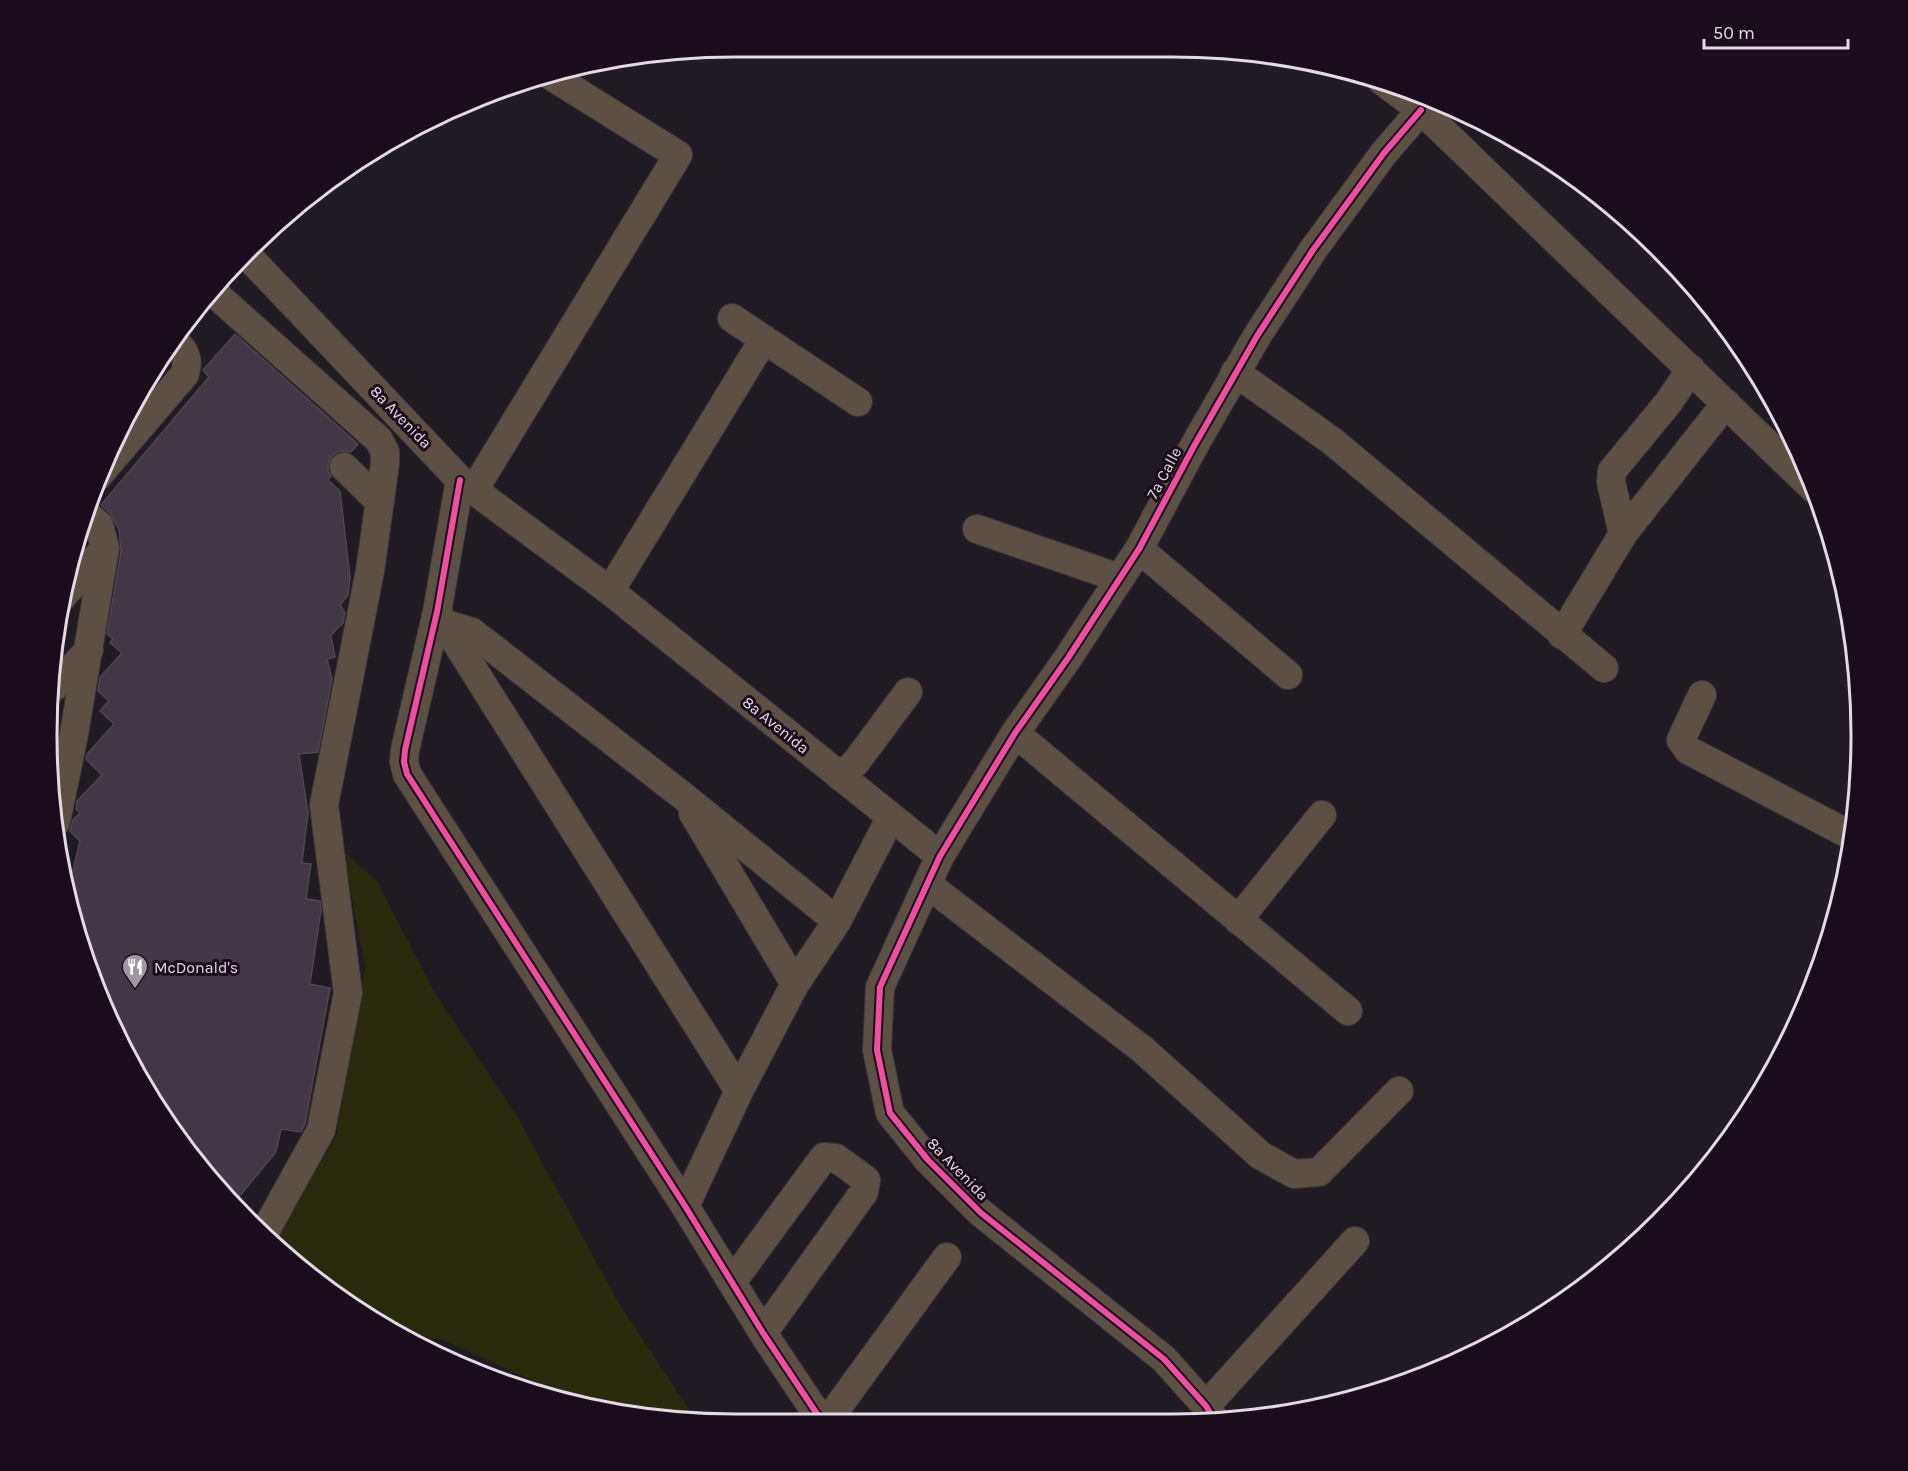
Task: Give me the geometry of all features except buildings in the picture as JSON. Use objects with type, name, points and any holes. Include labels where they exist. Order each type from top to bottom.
[{"type":"street","points":[[558,80],[678,155],[467,485],[441,618],[405,750],[406,774],[686,1206],[763,1333],[817,1414]]},
{"type":"street","points":[[1406,99],[1421,110],[1726,403],[1784,444]]},
{"type":"street","name":"7a Calle","points":[[940,855],[1015,733],[1068,658],[1138,549],[1235,372],[1312,250],[1384,153],[1421,110]]},
{"type":"street","name":"8a Avenida","points":[[251,261],[467,485],[610,591],[940,855],[880,987],[877,1050],[890,1113],[928,1160],[981,1213],[1164,1359],[1210,1412]]},
{"type":"street","points":[[218,297],[379,440],[385,452],[370,571],[324,805],[348,993],[321,1130],[268,1226]]},
{"type":"street","points":[[732,318],[858,402]]},
{"type":"street","points":[[610,591],[764,339]]},
{"type":"street","points":[[123,445],[185,374],[188,364],[186,356],[179,347]]},
{"type":"street","points":[[1623,534],[1611,482],[1612,471],[1668,403],[1691,369]]},
{"type":"street","points":[[1235,372],[1332,441],[1604,668]]},
{"type":"street","points":[[1562,635],[1623,534],[1726,403]]},
{"type":"street","points":[[344,467],[380,502]]},
{"type":"street","points":[[60,801],[89,650],[105,548],[99,525],[92,519]]},
{"type":"street","points":[[977,529],[1119,578]]},
{"type":"street","points":[[75,582],[105,548]]},
{"type":"street","points":[[1138,549],[1288,675]]},
{"type":"street","points":[[441,618],[471,632],[683,796],[727,847],[795,984]]},
{"type":"street","points":[[441,618],[739,1091]]},
{"type":"street","points":[[59,682],[89,650]]},
{"type":"street","points":[[841,777],[856,762],[908,692]]},
{"type":"street","points":[[1702,695],[1681,740],[1688,750],[1844,832]]},
{"type":"street","points":[[1015,733],[1348,1011]]},
{"type":"street","points":[[57,751],[74,734]]},
{"type":"street","points":[[1239,920],[1322,815]]},
{"type":"street","points":[[686,1206],[739,1091],[795,984],[837,921],[891,817]]},
{"type":"street","points":[[727,847],[837,921]]},
{"type":"street","points":[[927,884],[1142,1049],[1260,1155],[1294,1174],[1318,1172],[1399,1091]]},
{"type":"street","points":[[732,1282],[824,1157],[836,1158],[866,1180],[864,1192],[763,1333]]},
{"type":"street","points":[[1210,1412],[1355,1241]]},
{"type":"street","points":[[833,1414],[947,1257]]},
{"type":"green space","points":[[343,851],[377,881],[436,995],[518,1118],[617,1300],[691,1413],[603,1401],[560,1391],[443,1340],[424,1338],[359,1300],[322,1274],[277,1236],[336,1137],[365,967]]},
{"type":"cycle path","points":[[1210,1413],[1164,1359],[981,1213],[928,1160],[890,1113],[877,1050],[880,987],[940,856],[1015,733],[1068,658],[1139,549],[1194,446],[1257,336],[1313,250],[1384,153],[1421,110]]},
{"type":"cycle path","points":[[460,480],[437,612],[405,750],[404,762],[407,774],[817,1414]]},
{"type":"place","name":"McDonald's","points":[[135,990]]}]
